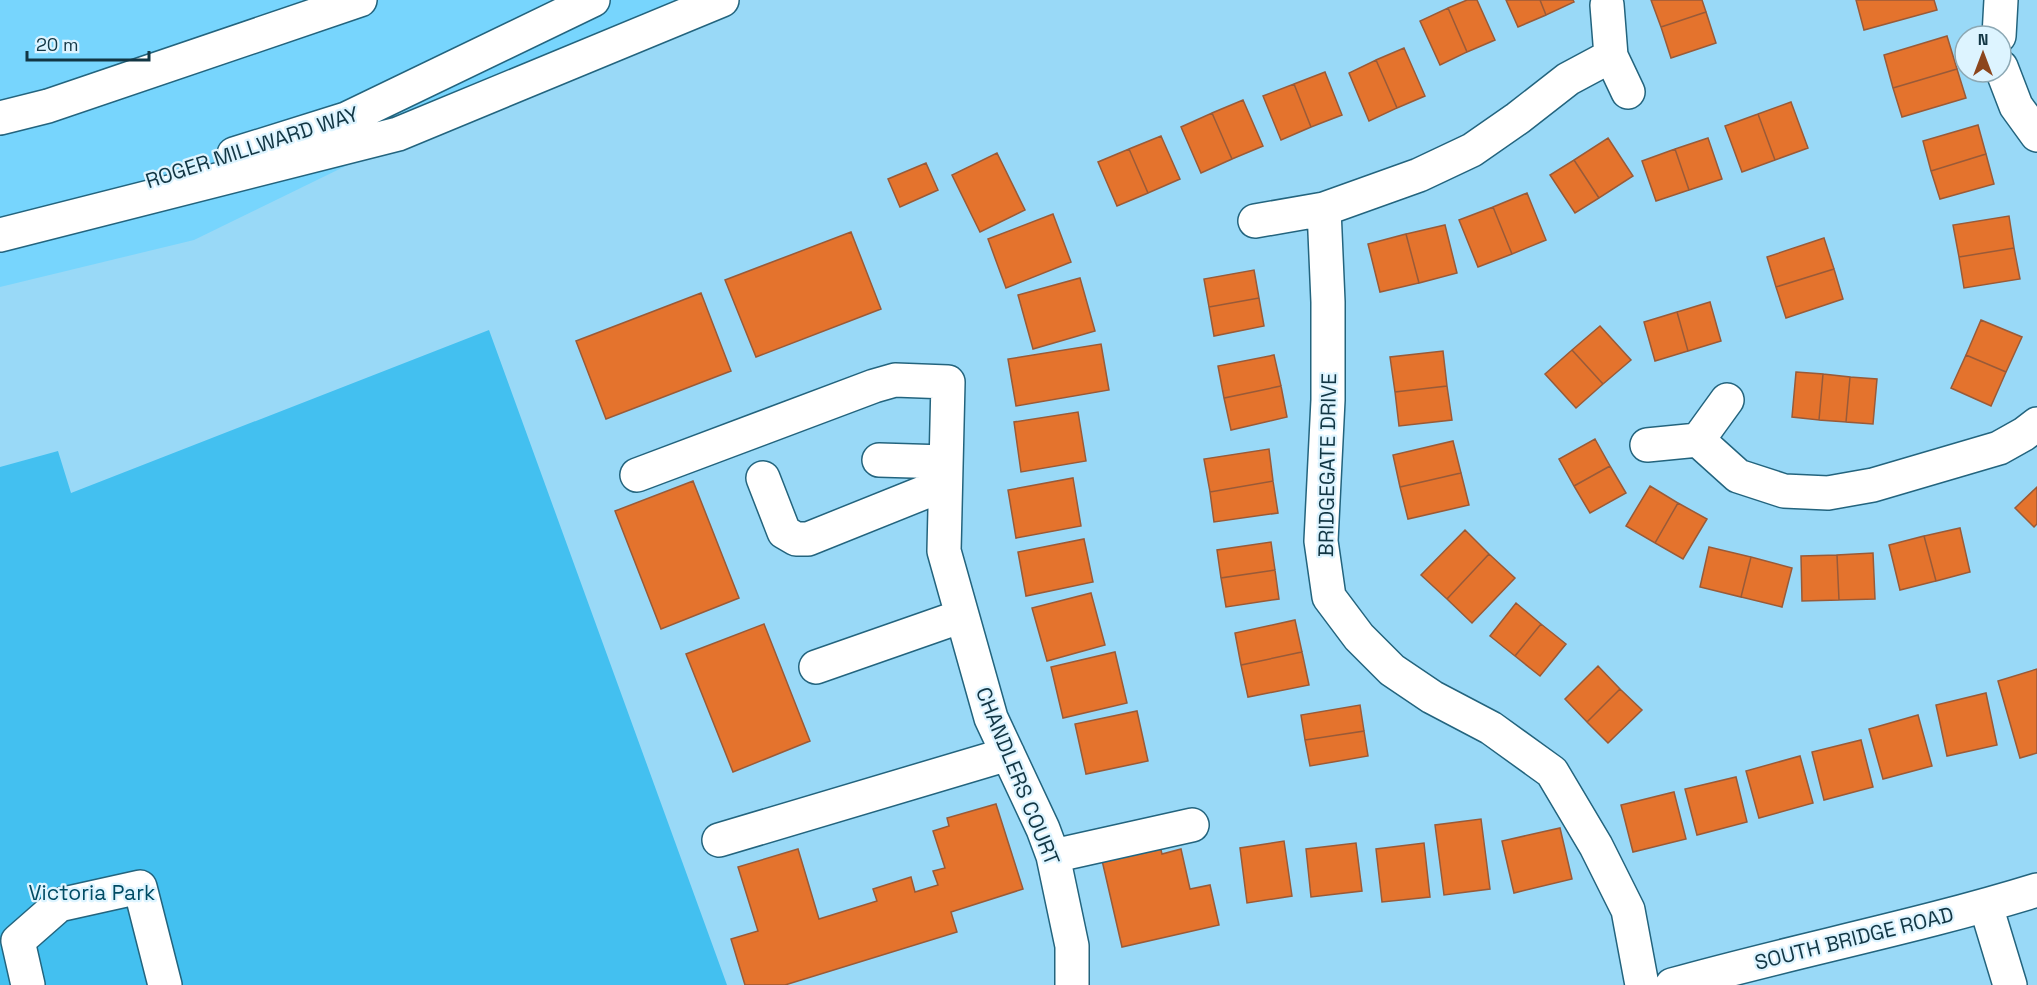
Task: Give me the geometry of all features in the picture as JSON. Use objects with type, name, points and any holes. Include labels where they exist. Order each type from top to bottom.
[{"type":"main road","name":"ROGER MILLWARD WAY","points":[[0,227],[346,119],[593,0]]},
{"type":"main road","points":[[0,235],[398,134],[722,0]]},
{"type":"main road","points":[[2000,24],[2001,0]]},
{"type":"main road","points":[[0,118],[48,106],[347,3]]},
{"type":"main road","points":[[1607,5],[1611,56],[1629,92]]},
{"type":"main road","points":[[1255,221],[1324,208],[1419,176],[1472,150],[1568,79],[1611,56]]},
{"type":"main road","points":[[2008,84],[2016,106],[2037,135]]},
{"type":"main road","name":"BRIDGEGATE DRIVE","points":[[1324,208],[1328,302],[1328,400],[1321,541],[1329,597],[1359,637],[1392,670],[1432,697],[1491,728],[1552,772],[1596,846],[1629,910],[1642,985]]},
{"type":"main road","name":"CHANDLERS COURT","points":[[637,475],[874,386],[895,380],[948,382],[944,551],[991,718],[1043,829],[1053,856],[1072,946],[1072,985]]},
{"type":"main road","points":[[1698,440],[1727,400]]},
{"type":"main road","points":[[1647,445],[1698,440],[1738,476],[1784,491],[1828,493],[1873,485],[1999,448],[2037,424]]},
{"type":"main road","points":[[879,460],[945,473]]},
{"type":"main road","points":[[763,478],[784,532],[796,538],[808,538],[945,473]]},
{"type":"main road","points":[[816,667],[962,616]]},
{"type":"main road","points":[[719,840],[1008,754]]},
{"type":"main road","points":[[1053,856],[1192,825]]},
{"type":"main road","points":[[28,985],[18,942],[59,905],[140,887],[165,985]]},
{"type":"main road","name":"SOUTH BRIDGE ROAD","points":[[1672,985],[1736,967],[1986,906],[2037,890]]},
{"type":"main road","points":[[1986,906],[2010,985]]},
{"type":"shaded area","points":[[0,0],[686,0],[194,240],[0,287]]},
{"type":"green space","name":"Victoria Park","points":[[489,330],[727,985],[0,985],[0,467],[58,451],[71,493]]},
{"type":"building","points":[[1467,0],[1477,0],[1495,40],[1467,52],[1448,8]]},
{"type":"building","points":[[1506,0],[1540,0],[1546,15],[1518,27]]},
{"type":"building","points":[[1540,0],[1573,0],[1574,2],[1546,15]]},
{"type":"building","points":[[1651,0],[1702,0],[1706,12],[1661,27]]},
{"type":"building","points":[[1856,0],[1934,0],[1937,10],[1864,30]]},
{"type":"building","points":[[1448,8],[1467,52],[1440,65],[1420,21]]},
{"type":"building","points":[[1706,12],[1716,43],[1671,58],[1661,27]]},
{"type":"building","points":[[1947,36],[1953,56],[1953,70],[1893,88],[1884,55]]},
{"type":"building","points":[[1404,48],[1425,96],[1397,108],[1376,60]]},
{"type":"building","points":[[1376,60],[1397,108],[1369,121],[1349,73]]},
{"type":"building","points":[[1953,70],[1953,84],[1962,84],[1966,98],[1902,117],[1893,88]]},
{"type":"building","points":[[1325,72],[1342,115],[1311,127],[1294,84]]},
{"type":"building","points":[[1294,84],[1311,127],[1281,140],[1263,96]]},
{"type":"building","points":[[1243,100],[1263,146],[1232,159],[1212,113]]},
{"type":"building","points":[[1791,102],[1808,148],[1775,160],[1758,114]]},
{"type":"building","points":[[1212,113],[1232,159],[1201,173],[1181,127]]},
{"type":"building","points":[[1758,114],[1775,160],[1742,172],[1725,126]]},
{"type":"building","points":[[1978,125],[1986,154],[1931,171],[1923,141]]},
{"type":"building","points":[[1161,136],[1180,179],[1148,193],[1129,149]]},
{"type":"building","points":[[1608,138],[1633,176],[1599,198],[1574,160]]},
{"type":"building","points":[[1708,138],[1722,179],[1689,190],[1675,149]]},
{"type":"building","points":[[1129,149],[1148,193],[1117,206],[1098,162]]},
{"type":"building","points":[[1675,149],[1689,190],[1656,201],[1642,161]]},
{"type":"building","points":[[997,153],[1025,210],[980,232],[952,175]]},
{"type":"building","points":[[1986,154],[1994,184],[1940,199],[1931,171]]},
{"type":"building","points":[[1574,160],[1599,198],[1575,213],[1550,175]]},
{"type":"building","points":[[926,163],[938,190],[900,207],[888,179]]},
{"type":"building","points":[[1527,193],[1546,240],[1512,254],[1493,207]]},
{"type":"building","points":[[1493,207],[1512,254],[1478,267],[1459,220]]},
{"type":"building","points":[[1053,214],[1071,262],[1006,288],[988,239]]},
{"type":"building","points":[[2009,216],[2014,248],[1959,257],[1953,225]]},
{"type":"building","points":[[1445,225],[1457,273],[1419,283],[1406,234]]},
{"type":"building","points":[[851,232],[881,309],[756,357],[725,280]]},
{"type":"building","points":[[1406,234],[1419,283],[1380,292],[1368,244]]},
{"type":"building","points":[[1824,238],[1834,269],[1776,287],[1767,257]]},
{"type":"building","points":[[2014,248],[2020,279],[1964,288],[1959,257]]},
{"type":"building","points":[[1834,269],[1843,299],[1786,318],[1776,287]]},
{"type":"building","points":[[1254,270],[1259,298],[1209,307],[1204,279]]},
{"type":"building","points":[[1080,278],[1095,331],[1033,349],[1018,295]]},
{"type":"building","points":[[701,293],[731,371],[606,419],[576,341]]},
{"type":"building","points":[[1259,298],[1264,326],[1214,336],[1209,307]]},
{"type":"building","points":[[1710,302],[1721,341],[1688,351],[1677,312]]},
{"type":"building","points":[[1677,312],[1688,351],[1655,361],[1644,322]]},
{"type":"building","points":[[1981,320],[2022,337],[2006,372],[1966,355]]},
{"type":"building","points":[[1600,326],[1631,360],[1603,384],[1572,350]]},
{"type":"building","points":[[1101,344],[1109,390],[1016,406],[1008,359]]},
{"type":"building","points":[[1572,350],[1603,384],[1576,408],[1545,374]]},
{"type":"building","points":[[1443,351],[1447,386],[1395,392],[1390,357]]},
{"type":"building","points":[[1274,355],[1281,386],[1224,398],[1218,366]]},
{"type":"building","points":[[1966,355],[2006,372],[1991,406],[1951,388]]},
{"type":"building","points":[[1796,372],[1823,374],[1819,420],[1792,417]]},
{"type":"building","points":[[1823,374],[1850,377],[1846,422],[1819,420]]},
{"type":"building","points":[[1850,377],[1877,379],[1873,424],[1846,422]]},
{"type":"building","points":[[1281,386],[1287,417],[1231,430],[1224,398]]},
{"type":"building","points":[[1447,386],[1452,420],[1399,426],[1395,392]]},
{"type":"building","points":[[1078,412],[1086,461],[1021,472],[1014,422]]},
{"type":"building","points":[[1595,439],[1610,466],[1574,486],[1559,459]]},
{"type":"building","points":[[1453,441],[1461,473],[1400,487],[1393,455]]},
{"type":"building","points":[[1269,449],[1273,481],[1210,492],[1204,459]]},
{"type":"building","points":[[1610,466],[1626,493],[1590,513],[1574,486]]},
{"type":"building","points":[[1461,473],[1469,505],[1408,519],[1400,487]]},
{"type":"building","points":[[1073,478],[1081,526],[1016,538],[1008,490]]},
{"type":"building","points":[[693,481],[739,598],[661,629],[615,511]]},
{"type":"building","points":[[1273,481],[1278,513],[1214,522],[1210,492]]},
{"type":"building","points":[[1650,486],[1678,503],[1655,543],[1626,526]]},
{"type":"building","points":[[2037,487],[2037,524],[2034,527],[2015,508]]},
{"type":"building","points":[[1678,503],[1707,519],[1683,559],[1655,543]]},
{"type":"building","points":[[1960,528],[1970,572],[1936,581],[1924,536]]},
{"type":"building","points":[[1465,530],[1489,554],[1447,599],[1421,575]]},
{"type":"building","points":[[1924,536],[1936,581],[1900,590],[1889,545]]},
{"type":"building","points":[[1084,539],[1093,582],[1026,596],[1018,552]]},
{"type":"building","points":[[1271,542],[1275,570],[1221,578],[1217,550]]},
{"type":"building","points":[[1709,547],[1751,557],[1741,597],[1700,587]]},
{"type":"building","points":[[1873,553],[1875,599],[1839,600],[1837,555]]},
{"type":"building","points":[[1489,554],[1515,578],[1472,623],[1447,599]]},
{"type":"building","points":[[1837,555],[1839,600],[1802,601],[1801,556]]},
{"type":"building","points":[[1751,557],[1792,568],[1782,607],[1741,597]]},
{"type":"building","points":[[1275,570],[1279,599],[1226,607],[1221,578]]},
{"type":"building","points":[[1091,593],[1105,645],[1047,661],[1032,608]]},
{"type":"building","points":[[1516,603],[1541,624],[1515,656],[1490,636]]},
{"type":"building","points":[[1295,620],[1302,652],[1241,665],[1235,633]]},
{"type":"building","points":[[764,624],[810,741],[733,772],[686,654]]},
{"type":"building","points":[[1541,624],[1566,644],[1540,676],[1515,656]]},
{"type":"building","points":[[1115,652],[1127,703],[1063,718],[1051,667]]},
{"type":"building","points":[[1302,652],[1309,685],[1248,697],[1241,665]]},
{"type":"building","points":[[1598,666],[1620,689],[1587,722],[1565,699]]},
{"type":"building","points":[[2037,669],[2037,753],[2020,758],[1998,681]]},
{"type":"building","points":[[1620,689],[1642,710],[1608,743],[1587,722]]},
{"type":"building","points":[[1986,693],[1997,745],[1947,756],[1936,705]]},
{"type":"building","points":[[1360,705],[1364,731],[1305,740],[1301,715]]},
{"type":"building","points":[[1137,711],[1148,761],[1086,774],[1075,724]]},
{"type":"building","points":[[1918,715],[1932,766],[1883,779],[1869,729]]},
{"type":"building","points":[[1364,731],[1368,756],[1310,766],[1305,740]]},
{"type":"building","points":[[1861,740],[1873,787],[1824,800],[1812,752]]},
{"type":"building","points":[[1800,756],[1813,803],[1759,818],[1746,771]]},
{"type":"building","points":[[1736,777],[1747,822],[1697,835],[1685,789]]},
{"type":"building","points":[[1674,792],[1686,839],[1633,852],[1621,805]]},
{"type":"building","points":[[996,804],[1023,889],[951,912],[957,932],[785,985],[745,985],[731,939],[758,931],[738,867],[798,849],[819,919],[877,901],[873,889],[911,877],[915,892],[938,885],[933,871],[945,868],[933,831],[949,826],[947,818]]},
{"type":"building","points":[[1481,819],[1490,889],[1444,895],[1435,825]]},
{"type":"building","points":[[1560,828],[1572,879],[1514,893],[1502,841]]},
{"type":"building","points":[[1284,841],[1292,896],[1247,903],[1240,848]]},
{"type":"building","points":[[1159,842],[1162,854],[1181,849],[1190,889],[1210,885],[1219,925],[1122,947],[1101,856]]},
{"type":"building","points":[[1356,843],[1362,891],[1311,897],[1306,849]]},
{"type":"building","points":[[1424,843],[1430,897],[1382,902],[1376,849]]}]
